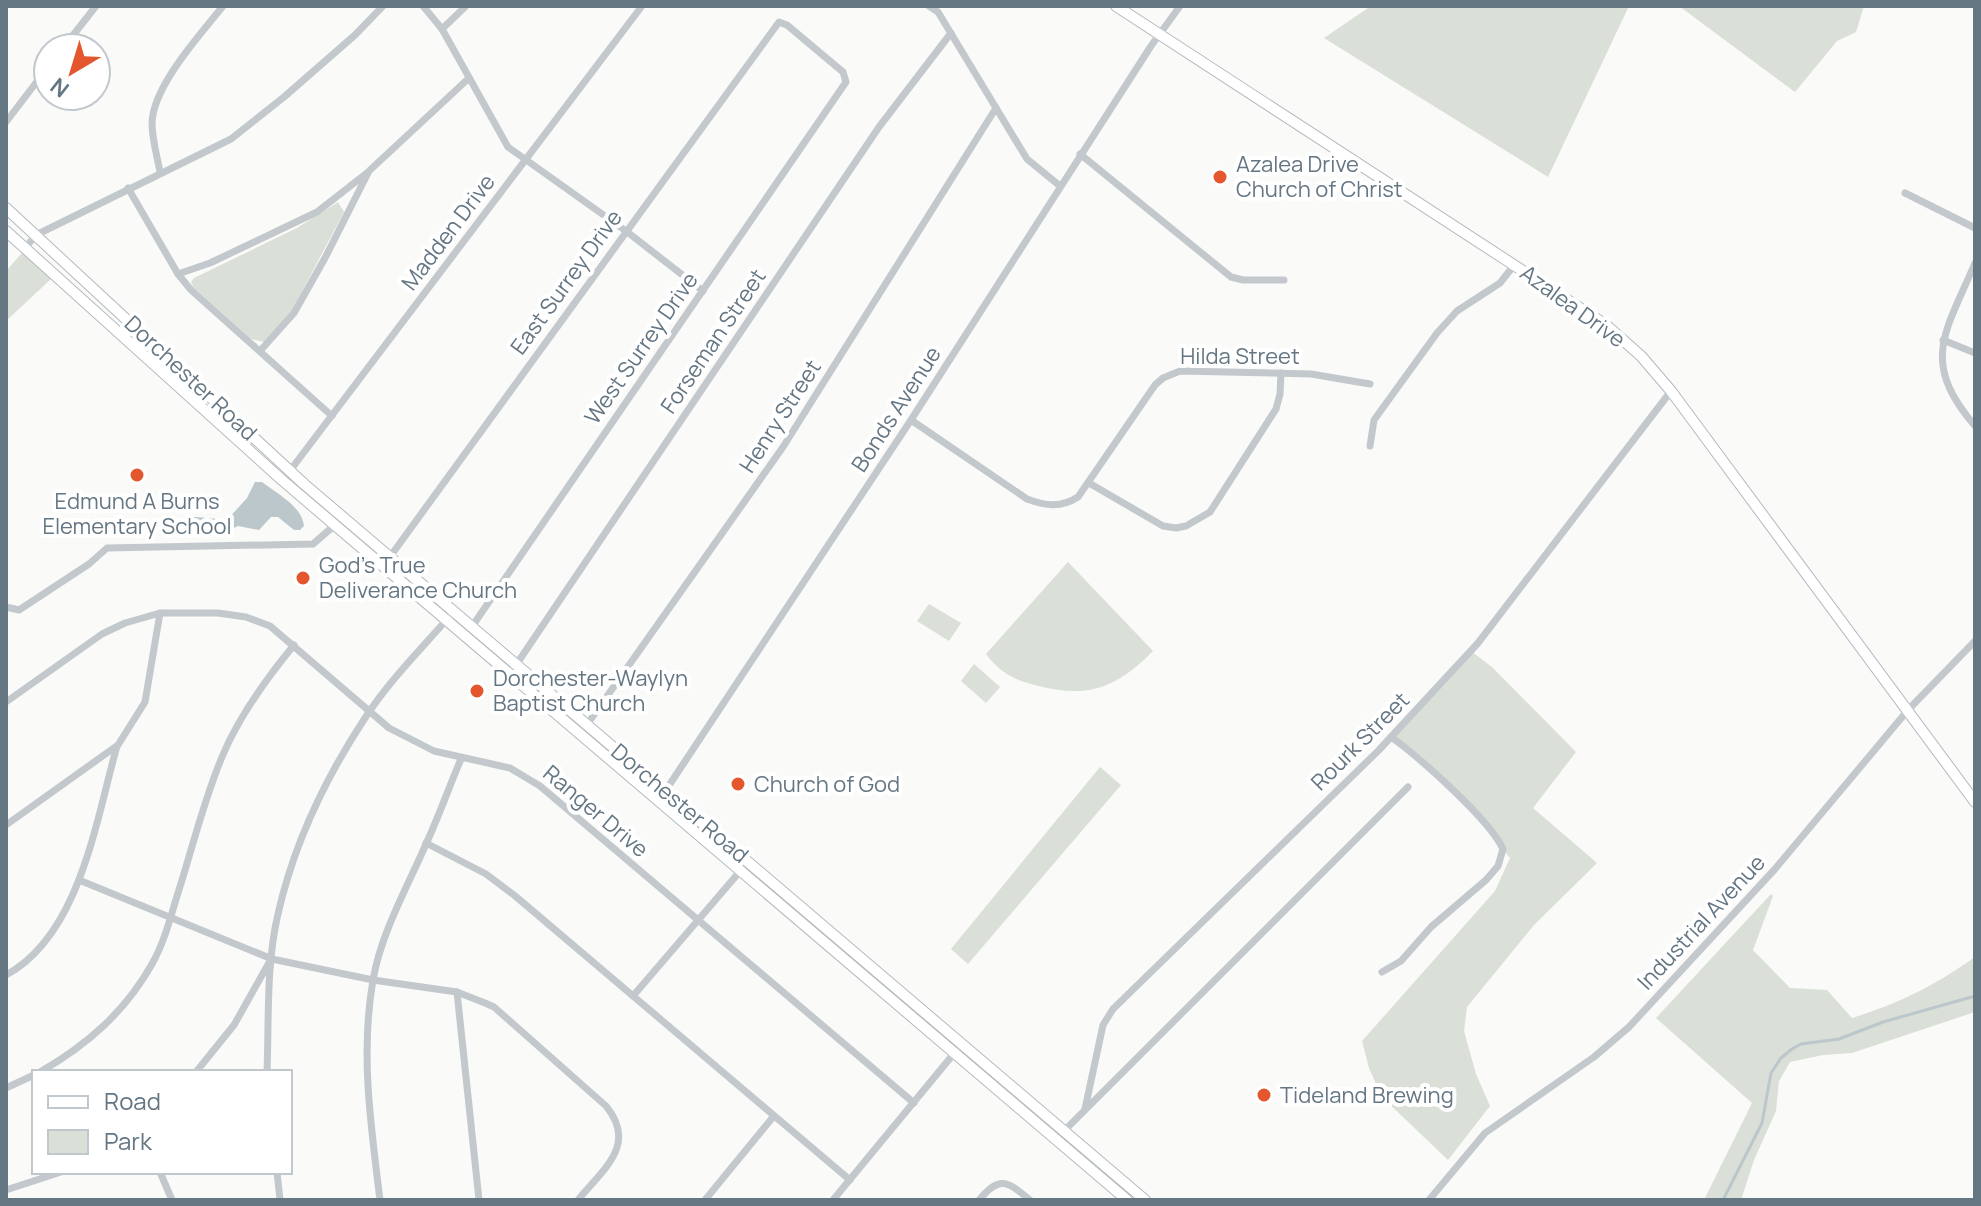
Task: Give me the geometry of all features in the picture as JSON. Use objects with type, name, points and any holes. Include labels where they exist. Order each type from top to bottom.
[{"type":"main road","name":"Azalea Drive","points":[[1116,6],[1515,264],[1606,325],[1641,356],[1671,391],[1975,802]]},
{"type":"main road","name":"Dorchester Road","points":[[6,208],[290,470],[338,520]]},
{"type":"main road","name":"Dorchester Road","points":[[6,231],[282,480],[338,520],[514,669],[587,724],[666,791],[954,1054],[1121,1198]]},
{"type":"main road","name":"Dorchester Road","points":[[514,669],[579,734],[658,801],[745,865],[962,1043],[1145,1200]]},
{"type":"street","points":[[76,32],[96,6]]},
{"type":"street","points":[[160,172],[153,137],[155,106],[181,62],[223,6]]},
{"type":"street","points":[[25,248],[36,235],[231,139],[355,35],[383,6]]},
{"type":"street","points":[[423,6],[442,29],[508,147],[626,231],[703,291]]},
{"type":"street","points":[[442,29],[466,6]]},
{"type":"street","name":"Madden Drive","points":[[282,480],[642,6]]},
{"type":"street","points":[[929,6],[938,12],[1027,159],[1060,186]]},
{"type":"street","name":"Bonds Avenue","points":[[658,801],[911,420],[1159,33],[1180,6]]},
{"type":"street","name":"West Surrey Drive","points":[[469,630],[846,82],[843,72],[787,25],[779,22]]},
{"type":"street","name":"East Surrey Drive","points":[[387,560],[779,22]]},
{"type":"street","name":"Forseman Street","points":[[514,669],[879,127],[951,33]]},
{"type":"street","points":[[178,274],[210,263],[317,212],[369,171],[469,78]]},
{"type":"street","points":[[6,120],[32,87]]},
{"type":"street","name":"Henry Street","points":[[579,734],[783,447],[996,108]]},
{"type":"street","points":[[1080,154],[1200,255],[1231,277],[1284,280]]},
{"type":"street","points":[[260,351],[294,313],[369,171]]},
{"type":"street","points":[[128,188],[178,274],[202,300],[332,416]]},
{"type":"street","points":[[1905,193],[1975,228]]},
{"type":"street","points":[[1975,263],[1943,340],[1940,361],[1944,378],[1959,408],[1975,426]]},
{"type":"street","points":[[1370,446],[1374,420],[1437,333],[1457,311],[1500,283],[1515,264]]},
{"type":"street","points":[[1943,340],[1975,353]]},
{"type":"street","name":"Hilda Street","points":[[911,420],[1035,502],[1044,505],[1068,504],[1089,483],[1155,385],[1180,371],[1311,374],[1370,384]]},
{"type":"street","points":[[1089,483],[1163,526],[1176,528],[1199,520],[1217,503],[1276,409],[1281,373]]},
{"type":"street","name":"Rourk Street","points":[[1085,1109],[1103,1025],[1113,1009],[1391,737],[1478,643],[1671,391]]},
{"type":"street","points":[[6,607],[19,610],[89,564],[107,548],[313,544],[338,520]]},
{"type":"street","points":[[6,975],[35,954],[49,938],[79,880],[118,745],[145,702],[160,613]]},
{"type":"street","name":"Ranger Drive","points":[[6,702],[102,634],[125,623],[160,613],[218,613],[246,617],[270,626],[389,728],[434,751],[524,774],[914,1103]]},
{"type":"street","points":[[267,1070],[277,915],[310,819],[333,770],[368,712],[450,615]]},
{"type":"street","name":"Industrial Avenue","points":[[1429,1200],[1485,1133],[1594,1057],[1629,1027],[1773,871],[1908,710],[1975,641]]},
{"type":"street","points":[[43,1070],[74,1052],[118,1013],[153,964],[223,753],[253,700],[294,645]]},
{"type":"street","points":[[1382,972],[1401,961],[1431,927],[1486,880],[1498,866],[1503,849],[1498,838],[1468,807],[1410,751],[1391,737]]},
{"type":"street","points":[[6,825],[118,745]]},
{"type":"street","points":[[380,1200],[366,1085],[366,1031],[373,980],[377,961],[403,894],[461,759]]},
{"type":"street","points":[[1055,1139],[1408,787]]},
{"type":"street","points":[[426,843],[486,874],[850,1180]]},
{"type":"street","points":[[633,996],[745,865]]},
{"type":"street","points":[[79,880],[272,959],[373,980],[457,992],[494,1007],[606,1106],[617,1122],[620,1132],[617,1150],[578,1200]]},
{"type":"street","points":[[198,1070],[234,1025],[272,959]]},
{"type":"street","points":[[457,992],[479,1200]]},
{"type":"street","points":[[833,1200],[962,1043]]},
{"type":"street","points":[[6,1088],[32,1076]]},
{"type":"street","points":[[705,1200],[773,1117]]},
{"type":"street","points":[[6,1190],[55,1174]]},
{"type":"street","points":[[161,1174],[172,1200]]},
{"type":"street","points":[[277,1174],[280,1200]]},
{"type":"street","points":[[979,1200],[991,1185],[1002,1183],[1013,1186],[1030,1200]]},
{"type":"green space","points":[[1371,6],[1629,6],[1548,177],[1324,38]]},
{"type":"green space","points":[[1679,6],[1864,6],[1856,32],[1837,41],[1795,92]]},
{"type":"green space","points":[[338,202],[344,212],[291,312],[264,342],[251,339],[194,288],[191,282],[194,278],[297,228]]},
{"type":"green space","points":[[22,253],[52,278],[6,321],[6,271]]},
{"type":"green space","points":[[1068,562],[1153,651],[1114,681],[1087,690],[1057,690],[1023,682],[1003,671],[986,654]]},
{"type":"green space","points":[[929,604],[961,623],[949,641],[917,621]]},
{"type":"green space","points":[[1471,651],[1493,668],[1576,752],[1533,808],[1597,863],[1534,925],[1467,1007],[1464,1031],[1476,1074],[1490,1106],[1448,1160],[1382,1097],[1369,1068],[1362,1041],[1495,891],[1510,858],[1468,807],[1391,737]]},
{"type":"green space","points":[[974,664],[1000,687],[986,703],[961,681]]},
{"type":"green space","points":[[1100,767],[1121,785],[968,964],[951,949]]},
{"type":"green space","points":[[1771,894],[1773,896],[1753,950],[1790,988],[1827,990],[1852,1018],[1916,993],[1975,957],[1975,1012],[1852,1053],[1790,1062],[1779,1081],[1776,1111],[1754,1160],[1741,1200],[1704,1200],[1752,1103],[1656,1018]]},
{"type":"shaded area","points":[[255,482],[262,482],[288,501],[299,512],[304,526],[294,530],[278,517],[271,517],[259,530],[238,526],[230,530],[205,532],[189,529],[186,516],[227,520],[247,498]]},
{"type":"waterway","points":[[1723,1200],[1762,1123],[1771,1073],[1792,1049],[1801,1044],[1839,1039],[1883,1022],[1975,996]]},
{"type":"place","name":"Azalea Drive Church of Christ","points":[[1220,177]]},
{"type":"place","name":"Edmund A Burns Elementary School","points":[[137,475]]},
{"type":"place","name":"God's True Deliverance Church","points":[[303,578]]},
{"type":"place","name":"Dorchester-Waylyn Baptist Church","points":[[477,691]]},
{"type":"place","name":"Church of God","points":[[738,784]]},
{"type":"place","name":"Tideland Brewing","points":[[1264,1095]]}]
